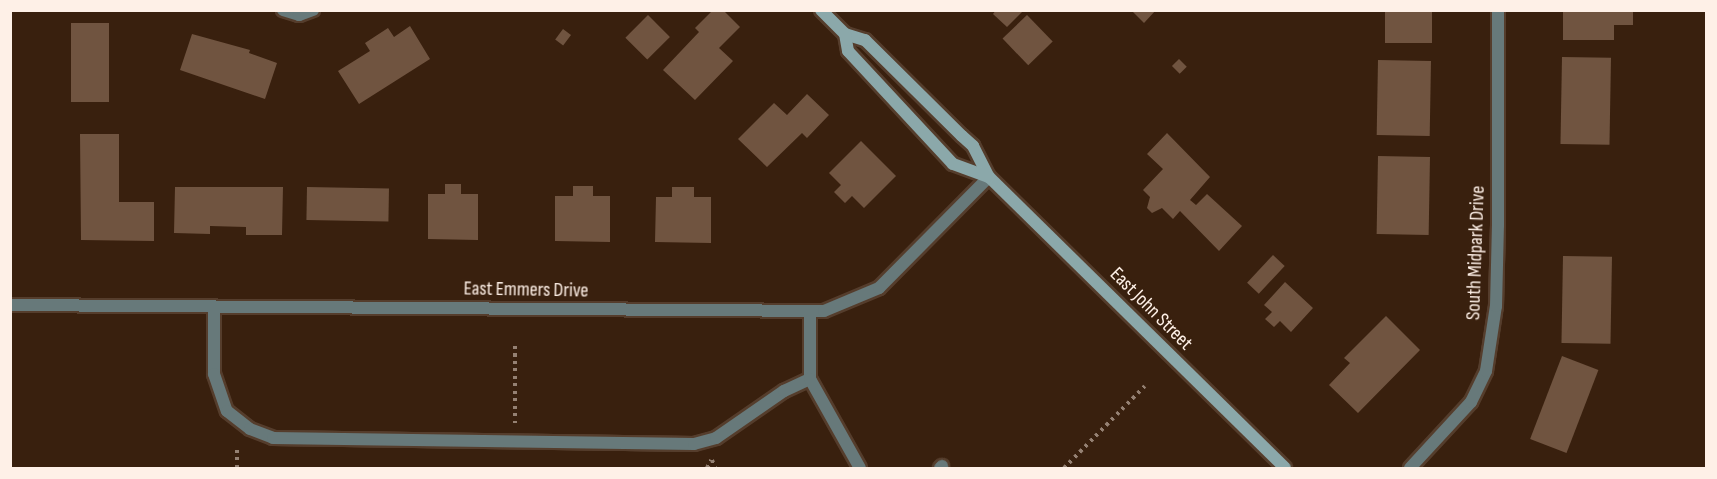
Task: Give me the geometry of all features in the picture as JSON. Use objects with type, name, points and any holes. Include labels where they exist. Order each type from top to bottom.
[{"type":"street","points":[[283,10],[299,15],[313,10]]},
{"type":"street","name":"East John Street","points":[[821,10],[845,34],[865,40],[973,146],[989,177],[1286,468]]},
{"type":"street","name":"South Midpark Drive","points":[[1410,468],[1471,402],[1486,371],[1496,306],[1498,10]]},
{"type":"street","name":"East John Street","points":[[845,34],[848,51],[953,164],[989,177]]},
{"type":"street","name":"East Emmers Drive","points":[[10,305],[810,312],[838,308],[879,288],[989,177]]},
{"type":"street","points":[[214,307],[217,388],[227,411],[250,429],[273,438],[705,442],[784,391],[810,379]]},
{"type":"street","points":[[810,312],[810,379],[860,468]]},
{"type":"path","points":[[515,346],[516,442]]},
{"type":"path","points":[[1064,468],[1145,386]]},
{"type":"path","points":[[237,444],[237,468]]},
{"type":"path","points":[[707,468],[711,460],[715,468]]},
{"type":"building","points":[[713,10],[723,10],[740,27],[719,48],[733,61],[695,100],[663,70],[699,32],[695,28]]},
{"type":"building","points":[[996,10],[1024,10],[1007,27],[993,14]]},
{"type":"building","points":[[1131,10],[1156,10],[1144,23]]},
{"type":"building","points":[[1385,10],[1432,10],[1432,43],[1385,43]]},
{"type":"building","points":[[1563,10],[1633,10],[1633,25],[1614,25],[1614,40],[1563,40]]},
{"type":"building","points":[[648,15],[670,37],[647,60],[625,38]]},
{"type":"building","points":[[1027,15],[1053,42],[1028,65],[1003,39]]},
{"type":"building","points":[[71,23],[109,23],[109,102],[71,102]]},
{"type":"building","points":[[410,26],[430,59],[359,104],[338,71],[370,51],[365,43],[388,28],[394,37]]},
{"type":"building","points":[[563,29],[571,35],[563,45],[555,39]]},
{"type":"building","points":[[192,34],[250,50],[249,53],[277,63],[265,99],[180,70]]},
{"type":"building","points":[[1562,57],[1611,58],[1609,145],[1560,144]]},
{"type":"building","points":[[1179,59],[1187,67],[1180,74],[1172,66]]},
{"type":"building","points":[[1378,60],[1431,61],[1430,136],[1377,135]]},
{"type":"building","points":[[807,94],[829,115],[807,138],[802,133],[767,167],[738,139],[774,103],[787,115]]},
{"type":"building","points":[[1167,133],[1210,177],[1190,200],[1196,205],[1207,194],[1242,226],[1219,251],[1180,211],[1173,219],[1162,208],[1152,213],[1147,208],[1150,197],[1143,190],[1163,169],[1147,154]]},
{"type":"building","points":[[80,134],[119,134],[119,202],[154,202],[154,241],[81,240]]},
{"type":"building","points":[[861,141],[896,176],[864,208],[852,196],[845,203],[834,192],[841,185],[829,173]]},
{"type":"building","points":[[1378,156],[1430,157],[1429,235],[1377,234]]},
{"type":"building","points":[[445,184],[461,184],[461,194],[478,194],[478,240],[428,239],[428,194],[445,194]]},
{"type":"building","points":[[573,186],[593,186],[593,196],[610,196],[610,242],[555,241],[555,196],[573,196]]},
{"type":"building","points":[[175,187],[283,187],[282,235],[246,235],[246,227],[210,226],[210,234],[174,233]]},
{"type":"building","points":[[307,187],[389,188],[388,221],[306,220]]},
{"type":"building","points":[[672,187],[694,187],[694,197],[711,197],[711,243],[655,242],[656,197],[672,197]]},
{"type":"building","points":[[1273,255],[1285,266],[1259,294],[1247,283]]},
{"type":"building","points":[[1563,256],[1612,257],[1610,344],[1561,343]]},
{"type":"building","points":[[1285,282],[1313,308],[1291,332],[1280,321],[1274,327],[1265,319],[1272,312],[1264,305]]},
{"type":"building","points":[[1386,316],[1420,350],[1358,413],[1329,385],[1350,363],[1344,358]]},
{"type":"building","points":[[1562,356],[1598,370],[1567,453],[1530,439]]}]
